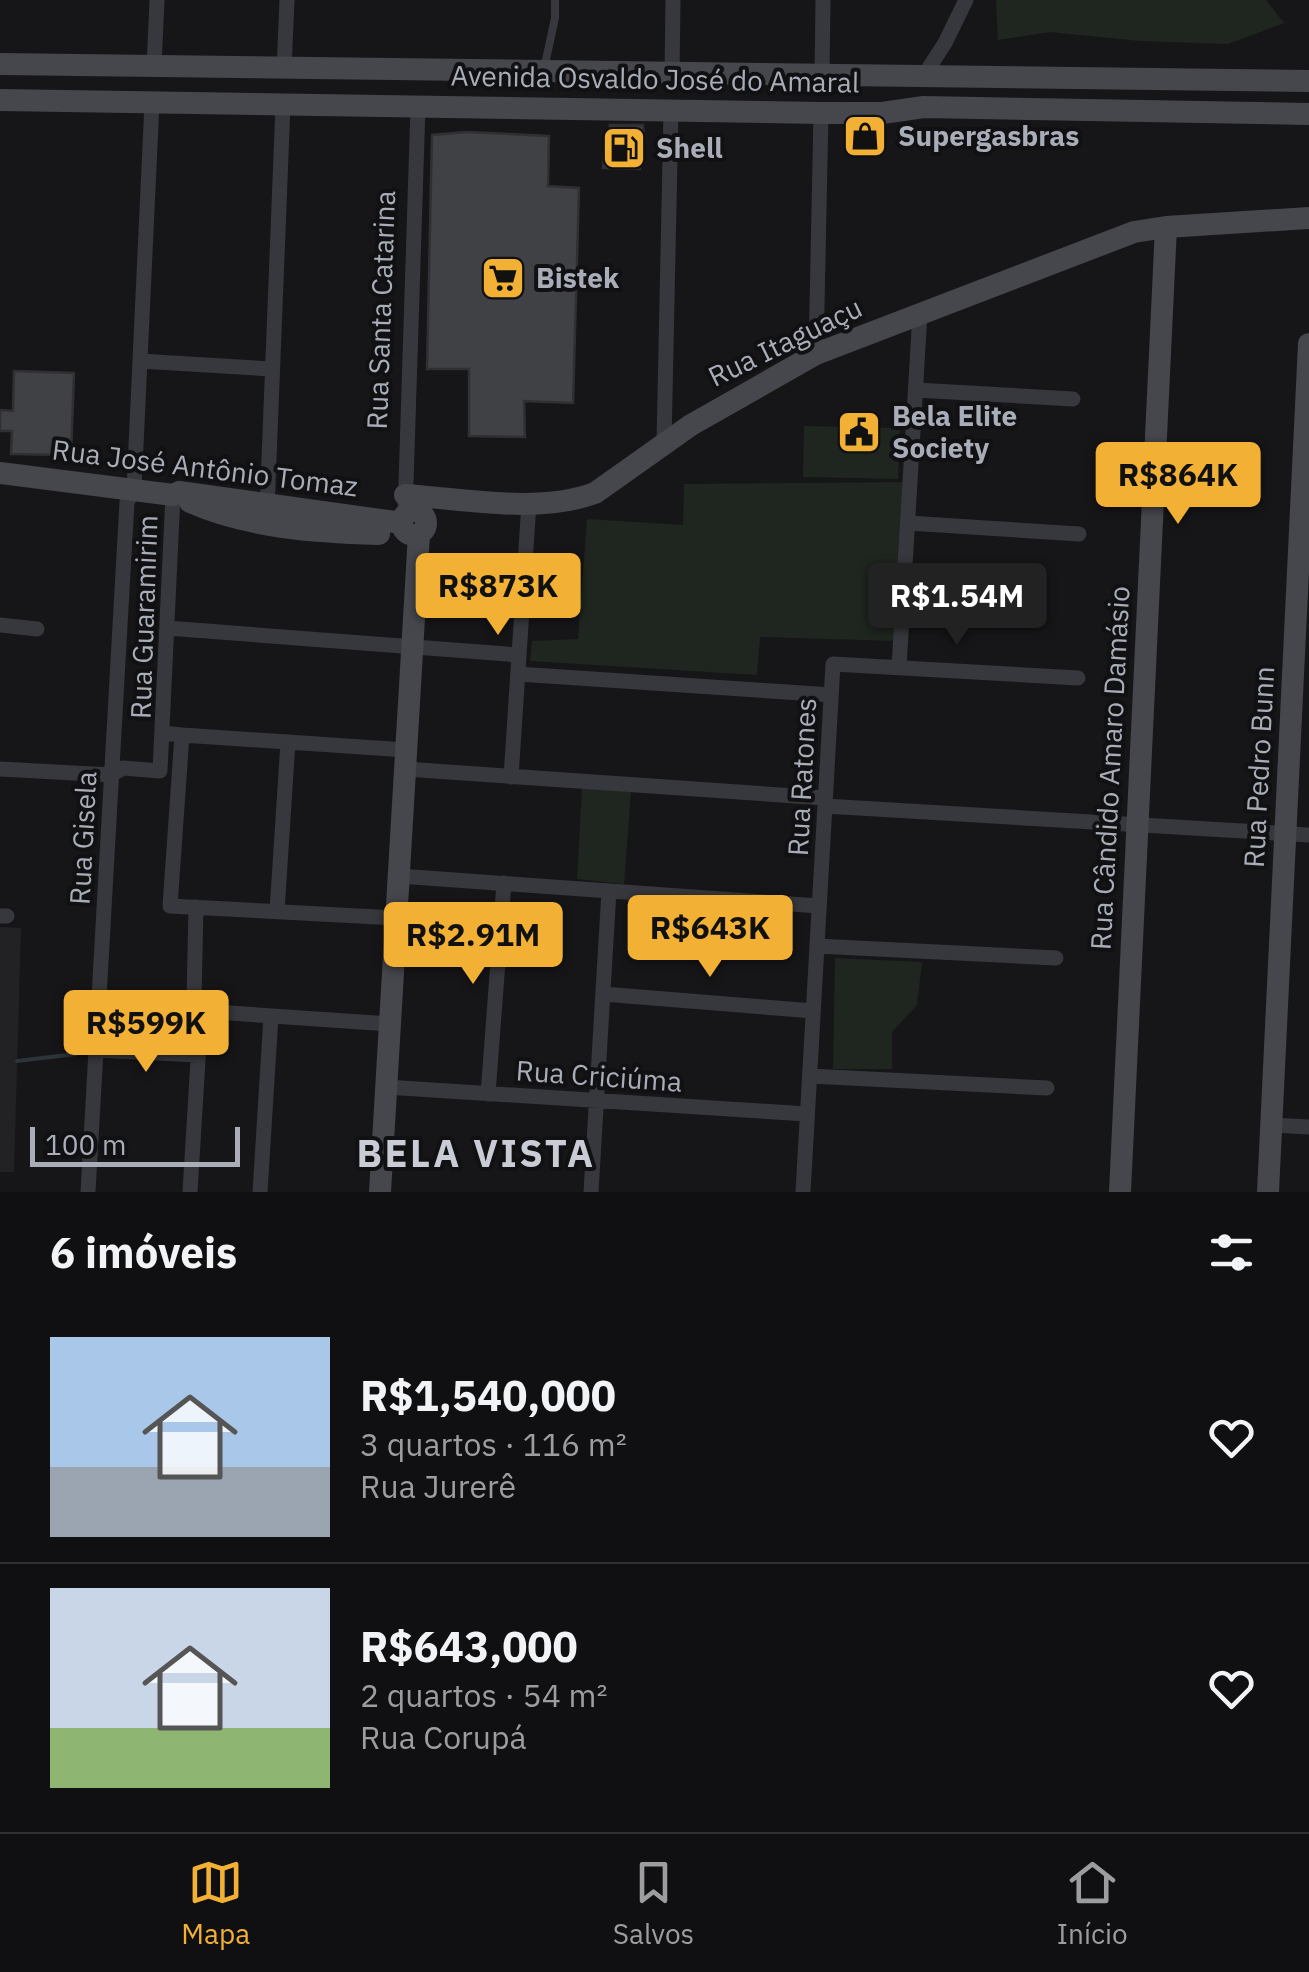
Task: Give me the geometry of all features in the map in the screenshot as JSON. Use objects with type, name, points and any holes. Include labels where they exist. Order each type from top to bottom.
[{"type":"main road","name":"Avenida Osvaldo José do Amaral","points":[[0,64],[1309,82]]},
{"type":"main road","points":[[355,104],[342,89],[357,68]]},
{"type":"main road","points":[[777,112],[771,97],[775,88],[784,83],[827,84],[856,76]]},
{"type":"main road","points":[[924,108],[959,100],[1015,101],[1024,94],[1016,76]]},
{"type":"main road","name":"Avenida Osvaldo José do Amaral","points":[[0,100],[821,113],[924,108],[1309,114]]},
{"type":"main road","name":"Rua Itaguaçu","points":[[411,520],[440,498],[566,502],[595,493],[720,407],[816,354],[1119,237],[1166,227],[1309,218]]},
{"type":"main road","name":"Rua Cândido Amaro Damásio","points":[[1120,1192],[1166,227]]},
{"type":"main road","name":"Rua Pedro Bunn","points":[[1268,1192],[1297,834],[1309,344]]},
{"type":"main road","name":"Rua José Antônio Tomaz","points":[[0,473],[174,495],[179,492],[266,514],[411,520]]},
{"type":"main road","name":"Rua Santa Catarina","points":[[380,1192],[412,647],[411,520]]},
{"type":"street","points":[[154,67],[158,0]]},
{"type":"street","points":[[284,70],[287,0]]},
{"type":"street","points":[[672,75],[673,0]]},
{"type":"street","points":[[822,76],[824,0]]},
{"type":"street","points":[[922,77],[946,43],[966,0]]},
{"type":"street","name":"Rua Gisela","points":[[88,1192],[127,502],[134,490],[152,103]]},
{"type":"street","points":[[266,514],[282,104]]},
{"type":"street","name":"Rua Santa Catarina","points":[[411,520],[418,106]]},
{"type":"street","points":[[664,443],[671,111]]},
{"type":"street","points":[[816,354],[821,113]]},
{"type":"street","points":[[920,312],[899,667],[1078,678]]},
{"type":"street","points":[[140,361],[272,370]]},
{"type":"street","points":[[916,390],[1073,399]]},
{"type":"street","name":"Rua Guaramirim","points":[[174,495],[162,733],[182,735],[170,906],[196,907]]},
{"type":"street","points":[[512,776],[529,503]]},
{"type":"street","points":[[908,523],[1079,534]]},
{"type":"street","points":[[0,625],[37,628]]},
{"type":"street","points":[[167,628],[519,655]]},
{"type":"street","name":"Rua Ratones","points":[[803,1192],[833,664],[899,667]]},
{"type":"street","points":[[518,674],[831,695]]},
{"type":"street","points":[[0,769],[111,775],[123,768],[160,771],[162,733]]},
{"type":"street","points":[[182,735],[288,742],[512,776],[1297,834]]},
{"type":"street","points":[[277,912],[288,742]]},
{"type":"street","points":[[399,876],[819,906]]},
{"type":"street","points":[[488,1094],[504,883]]},
{"type":"street","points":[[592,1192],[609,891]]},
{"type":"street","points":[[190,1192],[201,1012],[194,1000],[196,907],[396,918]]},
{"type":"street","points":[[817,946],[1056,958]]},
{"type":"street","points":[[603,994],[813,1011]]},
{"type":"street","points":[[201,1012],[390,1024]]},
{"type":"street","points":[[260,1192],[270,1016]]},
{"type":"street","points":[[96,1050],[198,1055]]},
{"type":"street","points":[[810,1076],[1047,1088]]},
{"type":"street","name":"Rua Criciúma","points":[[386,1087],[808,1114]]},
{"type":"street","points":[[1272,1125],[1309,1126]]},
{"type":"lane","points":[[544,71],[555,0]]},
{"type":"shaded area","points":[[996,0],[1266,0],[1284,23],[1228,44],[1050,32],[998,40]]},
{"type":"shaded area","points":[[804,426],[900,428],[898,479],[803,477]]},
{"type":"shaded area","points":[[907,482],[894,641],[760,637],[757,675],[530,661],[532,641],[578,639],[587,519],[683,525],[684,484]]},
{"type":"shaded area","points":[[582,788],[631,792],[624,884],[577,879]]},
{"type":"shaded area","points":[[0,927],[21,928],[14,1172],[0,1172]]},
{"type":"shaded area","points":[[835,958],[922,962],[917,1005],[892,1032],[892,1069],[833,1069]]},
{"type":"building","name":"Shell","points":[[610,125],[643,125],[640,169],[603,168],[604,153],[609,154]]},
{"type":"building","name":"Bistek","points":[[466,132],[549,136],[548,186],[579,188],[573,403],[524,401],[525,437],[469,436],[469,369],[427,369],[432,135]]},
{"type":"building","points":[[14,371],[74,373],[71,455],[11,454],[12,431],[0,431],[0,410],[13,411]]},
{"type":"waterway","points":[[17,1061],[76,1054]]},
{"type":"place","name":"Supergasbras","points":[[865,136]]},
{"type":"place","name":"Shell","points":[[624,148]]},
{"type":"place","name":"Bistek","points":[[503,278]]},
{"type":"place","name":"Bela Elite Society","points":[[859,432]]},
{"type":"district","name":"BELA VISTA","points":[[476,1154]]}]
